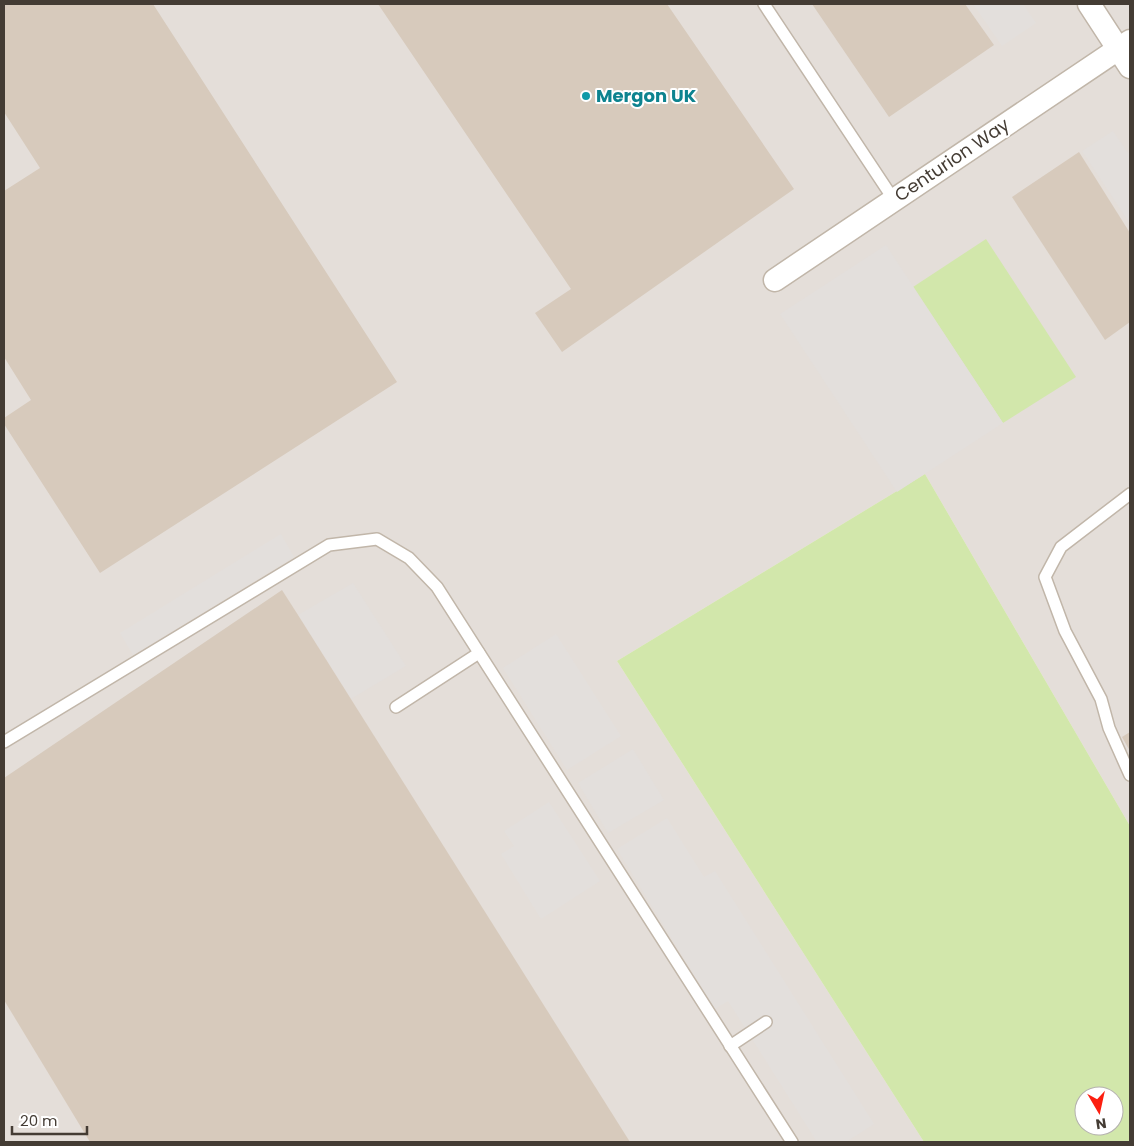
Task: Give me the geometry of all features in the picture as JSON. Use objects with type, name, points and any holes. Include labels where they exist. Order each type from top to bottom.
[{"type":"street","points":[[1089,4],[1126,52]]},
{"type":"street","name":"Centurion Way","points":[[775,280],[894,200],[1126,52]]},
{"type":"lane","points":[[764,4],[894,200]]},
{"type":"lane","points":[[1130,494],[1062,547],[1045,577],[1065,631],[1101,700],[1109,728],[1130,775]]},
{"type":"lane","points":[[4,742],[329,544],[377,539],[409,558],[436,587],[792,1142]]},
{"type":"lane","points":[[396,706],[478,653]]},
{"type":"lane","points":[[730,1046],[766,1022]]},
{"type":"shaded area","points":[[4,4],[1130,4],[1130,826],[925,474],[617,661],[924,1142],[4,1142]]},
{"type":"shaded area","points":[[973,4],[1023,4],[1036,23],[1002,46]]},
{"type":"shaded area","points":[[1113,131],[1128,153],[1130,152],[1130,224],[1082,151]]},
{"type":"shaded area","points":[[886,245],[1003,423],[897,492],[780,314]]},
{"type":"shaded area","points":[[281,534],[294,557],[133,655],[120,633]]},
{"type":"shaded area","points":[[353,583],[406,666],[351,699],[298,615]]},
{"type":"shaded area","points":[[556,634],[621,736],[567,770],[503,668]]},
{"type":"shaded area","points":[[633,749],[664,800],[608,833],[578,783]]},
{"type":"shaded area","points":[[549,802],[600,881],[541,919],[501,854],[514,846],[504,831]]},
{"type":"shaded area","points":[[667,818],[704,877],[715,871],[874,1124],[846,1142],[817,1142],[728,1001],[715,1009],[617,849]]},
{"type":"green space","points":[[986,239],[1076,377],[1003,423],[913,287]]},
{"type":"green space","points":[[925,474],[1130,826],[1130,1142],[924,1142],[617,661]]},
{"type":"building","points":[[4,4],[153,4],[397,382],[100,573],[4,424],[4,418],[31,400],[4,357],[4,191],[40,168],[4,112]]},
{"type":"building","name":"Mergon UK","points":[[378,4],[667,4],[794,189],[562,352],[535,313],[571,289]]},
{"type":"building","points":[[812,4],[965,4],[994,45],[889,117]]},
{"type":"building","points":[[1079,152],[1130,233],[1130,322],[1105,340],[1012,197]]},
{"type":"building","points":[[282,590],[630,1142],[90,1142],[4,1000],[4,778]]},
{"type":"building","points":[[1130,732],[1130,751],[1122,737]]},
{"type":"place","name":"Mergon UK","points":[[586,96]]}]
